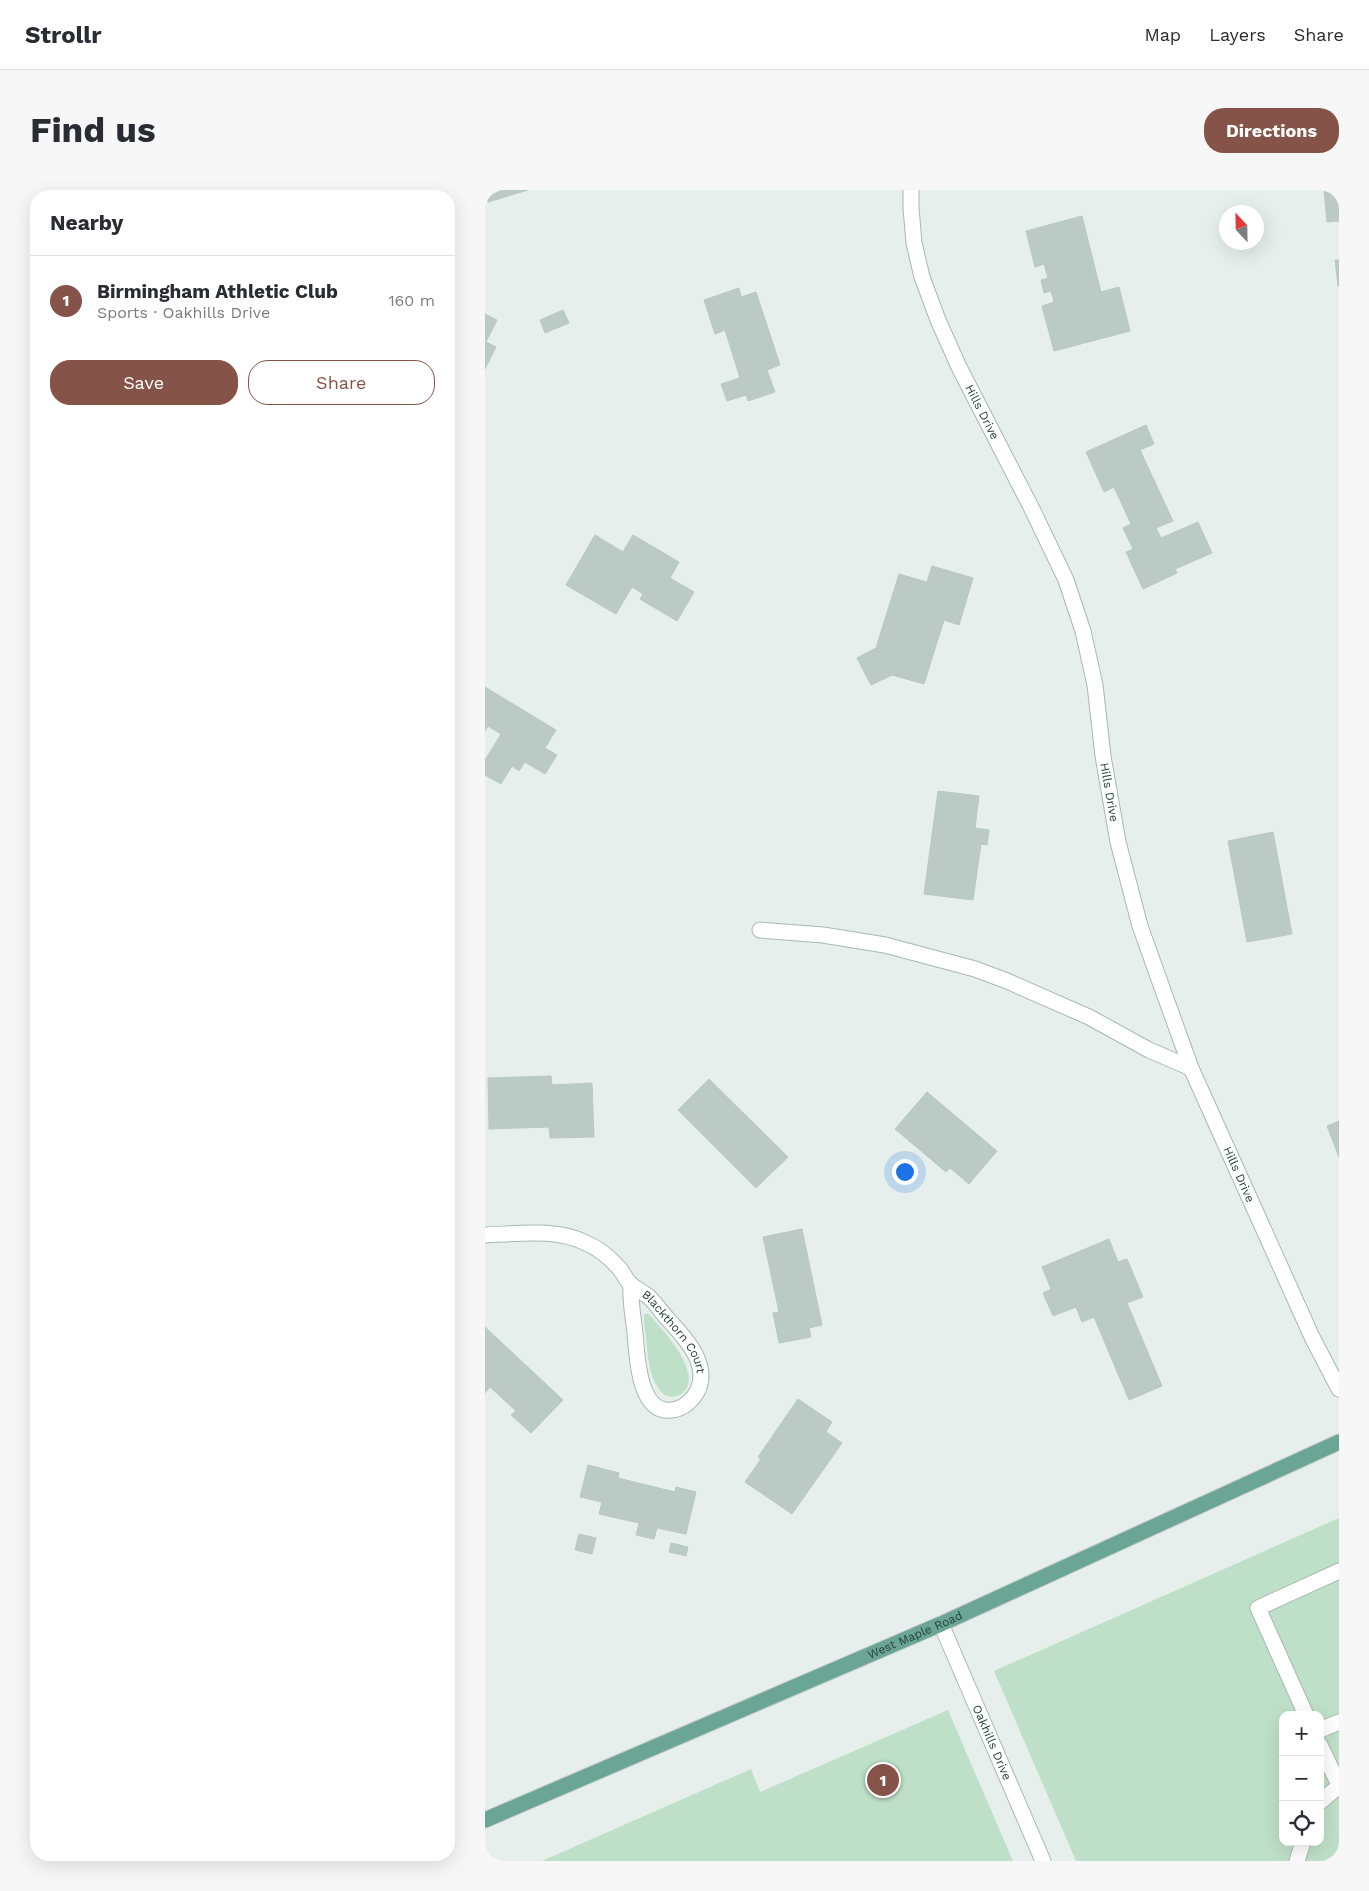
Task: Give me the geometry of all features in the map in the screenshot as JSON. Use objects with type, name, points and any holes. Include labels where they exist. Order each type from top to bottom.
[{"type":"main road","name":"West Maple Road","points":[[485,1820],[941,1624],[1339,1442]]},
{"type":"street","name":"Hills Drive","points":[[911,190],[914,243],[922,277],[938,320],[959,367],[1066,580],[1083,631],[1095,685],[1103,756],[1118,842],[1140,926],[1191,1068],[1312,1337],[1339,1389]]},
{"type":"street","points":[[760,930],[823,935],[885,945],[975,969],[1089,1017],[1149,1050],[1191,1068]]},
{"type":"street","name":"Blackthorn Court","points":[[485,1235],[529,1234],[573,1238],[587,1243],[603,1253],[619,1267],[631,1284],[650,1298],[674,1326],[699,1362],[701,1375],[698,1388],[683,1407],[671,1410],[662,1409],[647,1396],[639,1372],[630,1302],[631,1284]]},
{"type":"street","points":[[1304,1711],[1258,1608],[1339,1571]]},
{"type":"street","name":"Oakhills Drive","points":[[941,1624],[1043,1861]]},
{"type":"street","points":[[1324,1728],[1339,1722]]},
{"type":"street","points":[[1321,1801],[1339,1785],[1324,1753]]},
{"type":"street","points":[[1297,1861],[1302,1846]]},
{"type":"green space","points":[[644,1314],[650,1315],[667,1335],[686,1365],[689,1380],[684,1392],[679,1395],[667,1396],[657,1386],[651,1372]]},
{"type":"green space","points":[[1339,1518],[1339,1861],[1076,1861],[994,1671]]},
{"type":"green space","points":[[948,1710],[1013,1861],[542,1861],[751,1769],[760,1792]]},
{"type":"building","points":[[485,190],[528,190],[488,202]]},
{"type":"building","points":[[1324,190],[1339,190],[1339,221],[1327,222]]},
{"type":"building","points":[[1082,216],[1101,292],[1119,287],[1130,331],[1054,351],[1042,306],[1054,302],[1051,291],[1044,293],[1041,280],[1048,278],[1044,264],[1035,267],[1026,231]]},
{"type":"building","points":[[1335,260],[1339,260],[1338,286]]},
{"type":"building","points":[[739,288],[741,297],[756,292],[780,365],[767,370],[775,392],[748,401],[746,395],[727,401],[721,384],[740,378],[725,330],[715,334],[704,300]]},
{"type":"building","points":[[563,310],[569,323],[545,333],[540,320]]},
{"type":"building","points":[[485,314],[497,320],[486,342],[496,347],[485,369]]},
{"type":"building","points":[[1146,425],[1154,444],[1140,450],[1173,521],[1156,528],[1161,538],[1198,522],[1212,553],[1175,569],[1177,573],[1143,589],[1126,552],[1133,549],[1123,528],[1131,524],[1114,487],[1104,492],[1086,452]]},
{"type":"building","points":[[595,535],[623,552],[633,535],[679,562],[670,578],[694,592],[677,621],[640,599],[643,594],[632,587],[616,614],[566,585]]},
{"type":"building","points":[[932,566],[973,578],[959,625],[944,620],[924,684],[892,675],[871,685],[857,658],[876,648],[899,574],[927,582]]},
{"type":"building","points":[[485,687],[556,730],[545,748],[557,755],[545,774],[525,762],[519,771],[512,766],[501,784],[485,775],[485,760],[501,734],[488,726],[485,731]]},
{"type":"building","points":[[938,791],[979,796],[975,828],[989,830],[987,845],[981,844],[973,900],[924,894]]},
{"type":"building","points":[[1273,832],[1292,934],[1247,942],[1228,841]]},
{"type":"building","points":[[551,1076],[552,1085],[592,1083],[594,1137],[550,1138],[549,1127],[489,1129],[488,1078]]},
{"type":"building","points":[[709,1079],[788,1157],[756,1188],[678,1110]]},
{"type":"building","points":[[927,1092],[997,1151],[969,1184],[950,1168],[946,1172],[895,1129]]},
{"type":"building","points":[[1339,1121],[1339,1157],[1327,1126]]},
{"type":"building","points":[[802,1229],[822,1325],[809,1328],[811,1337],[779,1343],[773,1313],[779,1312],[763,1237]]},
{"type":"building","points":[[1109,1239],[1118,1262],[1127,1259],[1143,1297],[1127,1303],[1162,1386],[1129,1400],[1094,1317],[1082,1322],[1076,1307],[1053,1316],[1043,1293],[1051,1289],[1042,1267]]},
{"type":"building","points":[[485,1327],[563,1400],[531,1433],[511,1415],[516,1411],[490,1387],[485,1393]]},
{"type":"building","points":[[798,1399],[832,1422],[826,1432],[842,1443],[792,1514],[745,1482],[761,1459],[758,1457]]},
{"type":"building","points":[[588,1465],[619,1473],[618,1478],[675,1492],[676,1487],[696,1492],[686,1534],[657,1528],[654,1539],[636,1535],[639,1523],[599,1514],[602,1502],[580,1497]]},
{"type":"building","points":[[579,1534],[596,1538],[592,1554],[575,1550]]},
{"type":"building","points":[[671,1543],[688,1547],[686,1556],[669,1552]]},
{"type":"place","name":"Birmingham Athletic Club","points":[[883,1780]]}]
